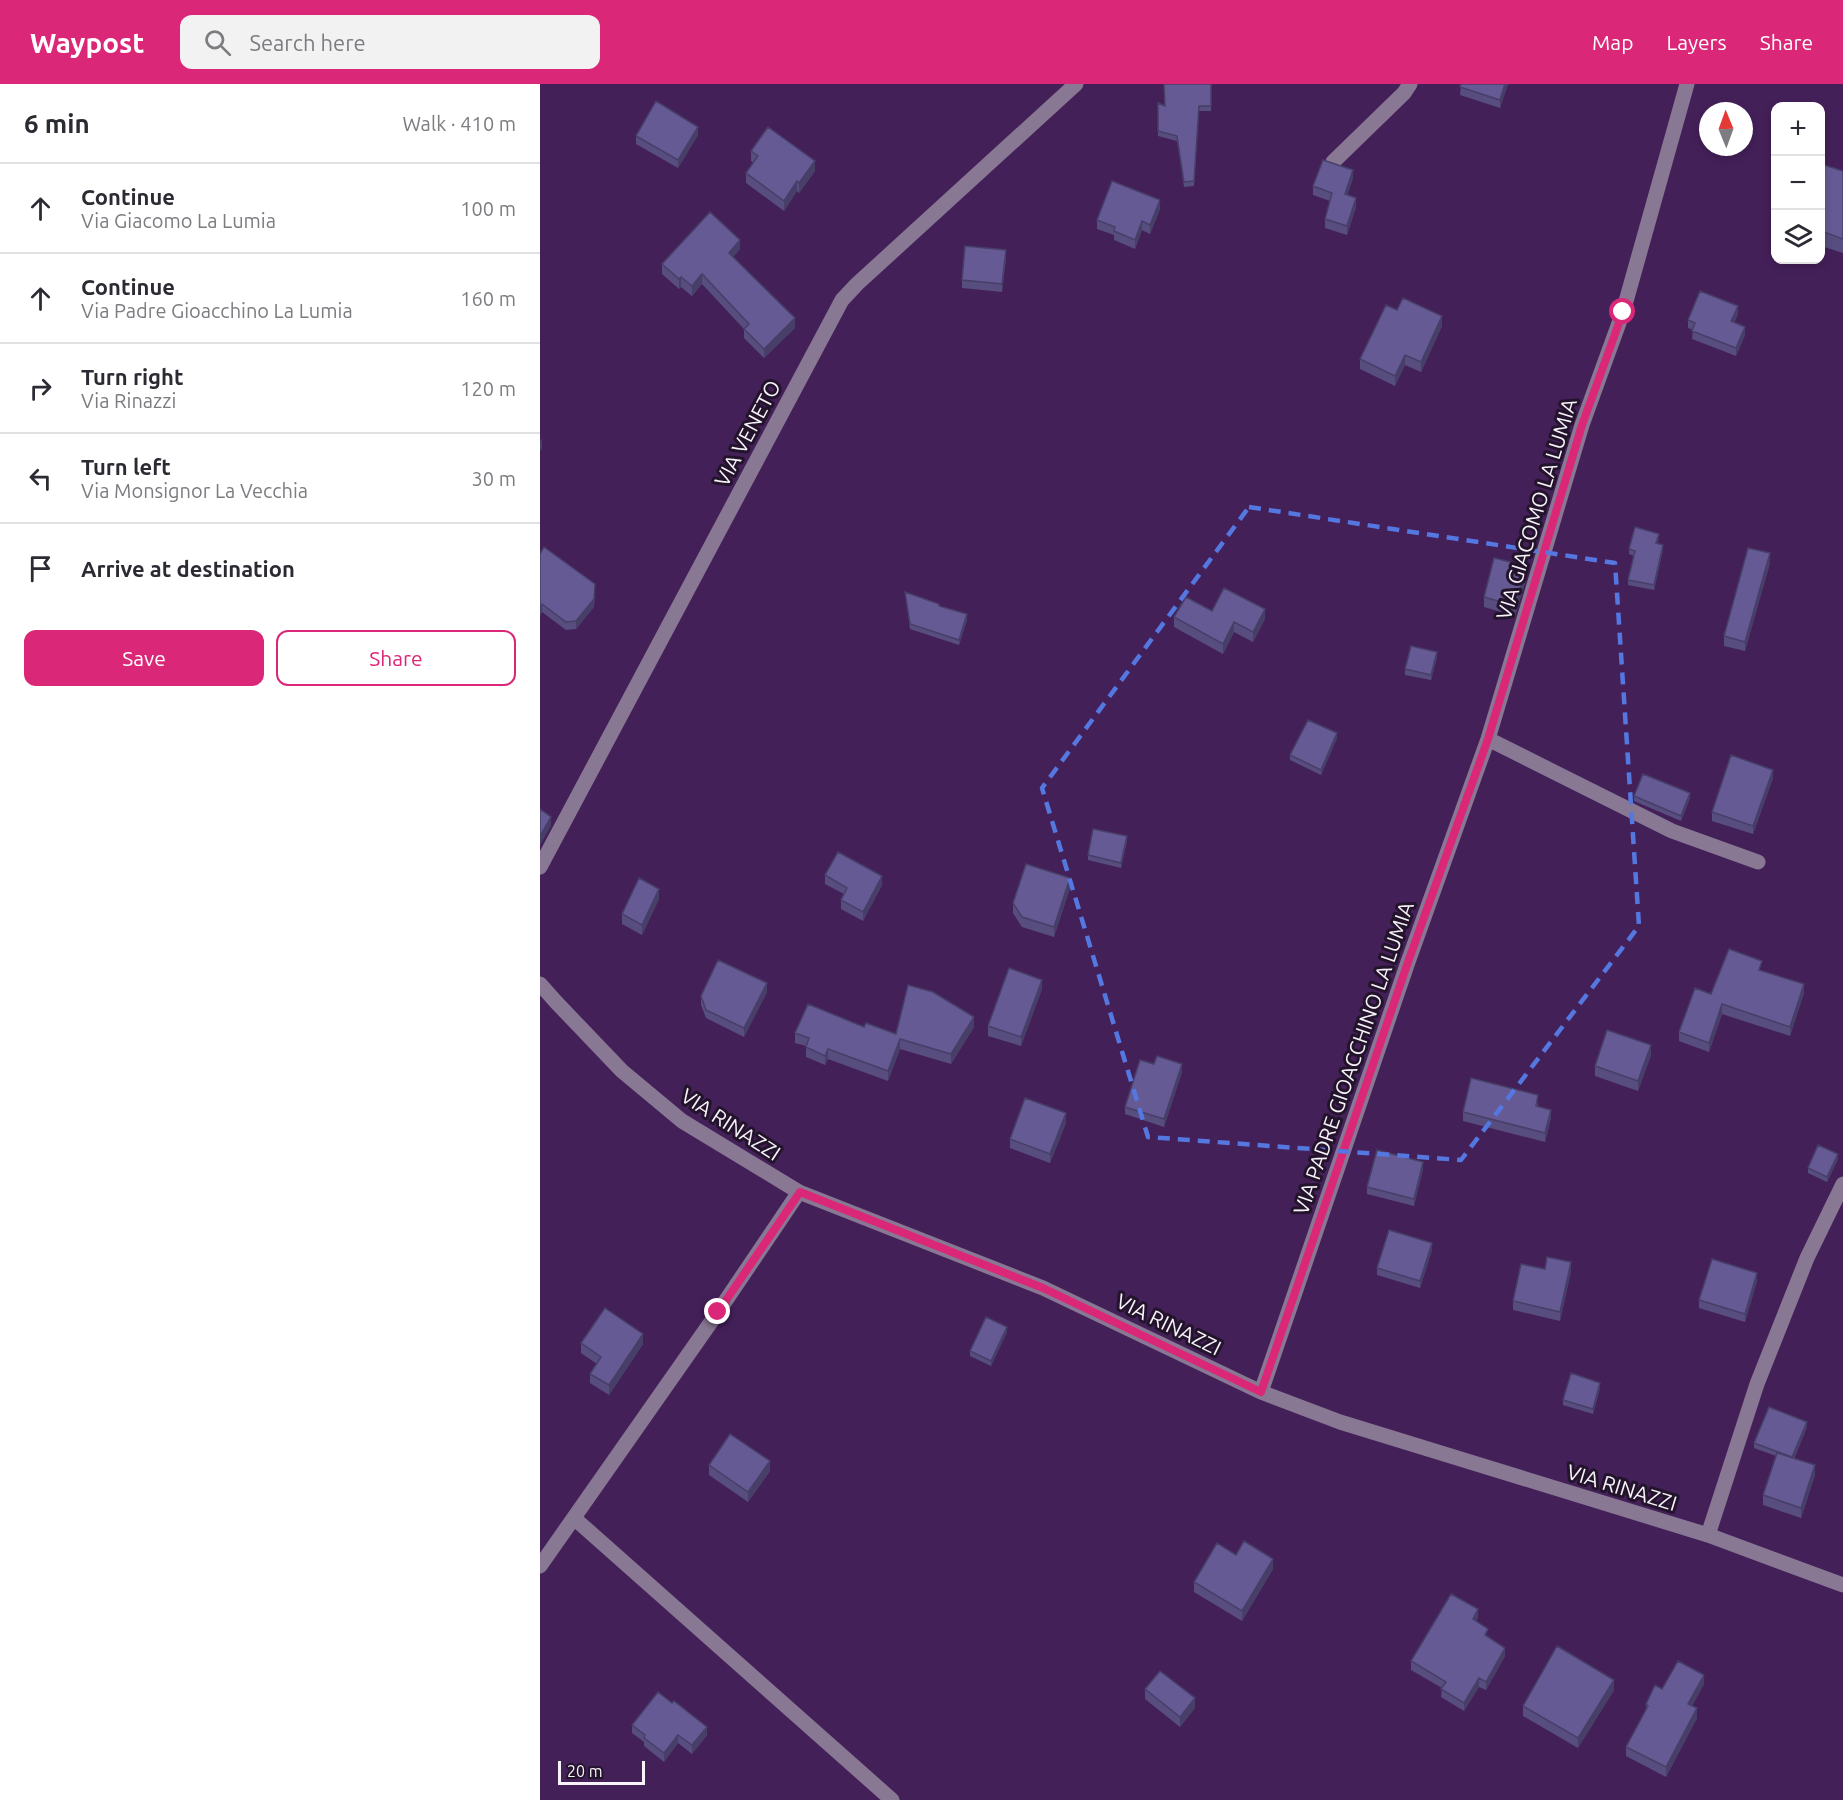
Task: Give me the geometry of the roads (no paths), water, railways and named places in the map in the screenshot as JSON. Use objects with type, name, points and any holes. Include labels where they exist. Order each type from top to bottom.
[{"type":"street","name":"VIA VENETO","points":[[540,867],[842,300],[1076,84]]},
{"type":"street","points":[[1333,162],[1404,93],[1410,84]]},
{"type":"street","name":"VIA GIACOMO LA LUMIA","points":[[1488,739],[1582,425],[1623,312],[1687,84]]},
{"type":"street","points":[[1488,739],[1672,831],[1758,862]]},
{"type":"street","name":"VIA PADRE GIOACCHINO LA LUMIA","points":[[1261,1392],[1408,962],[1488,739]]},
{"type":"street","name":"VIA RINAZZI","points":[[540,984],[622,1071],[682,1121],[800,1192],[1043,1288],[1261,1392],[1340,1422],[1708,1535],[1843,1585]]},
{"type":"street","points":[[1708,1535],[1757,1384],[1807,1258],[1843,1184]]},
{"type":"street","points":[[540,1566],[800,1192]]},
{"type":"street","points":[[574,1518],[892,1800]]}]
